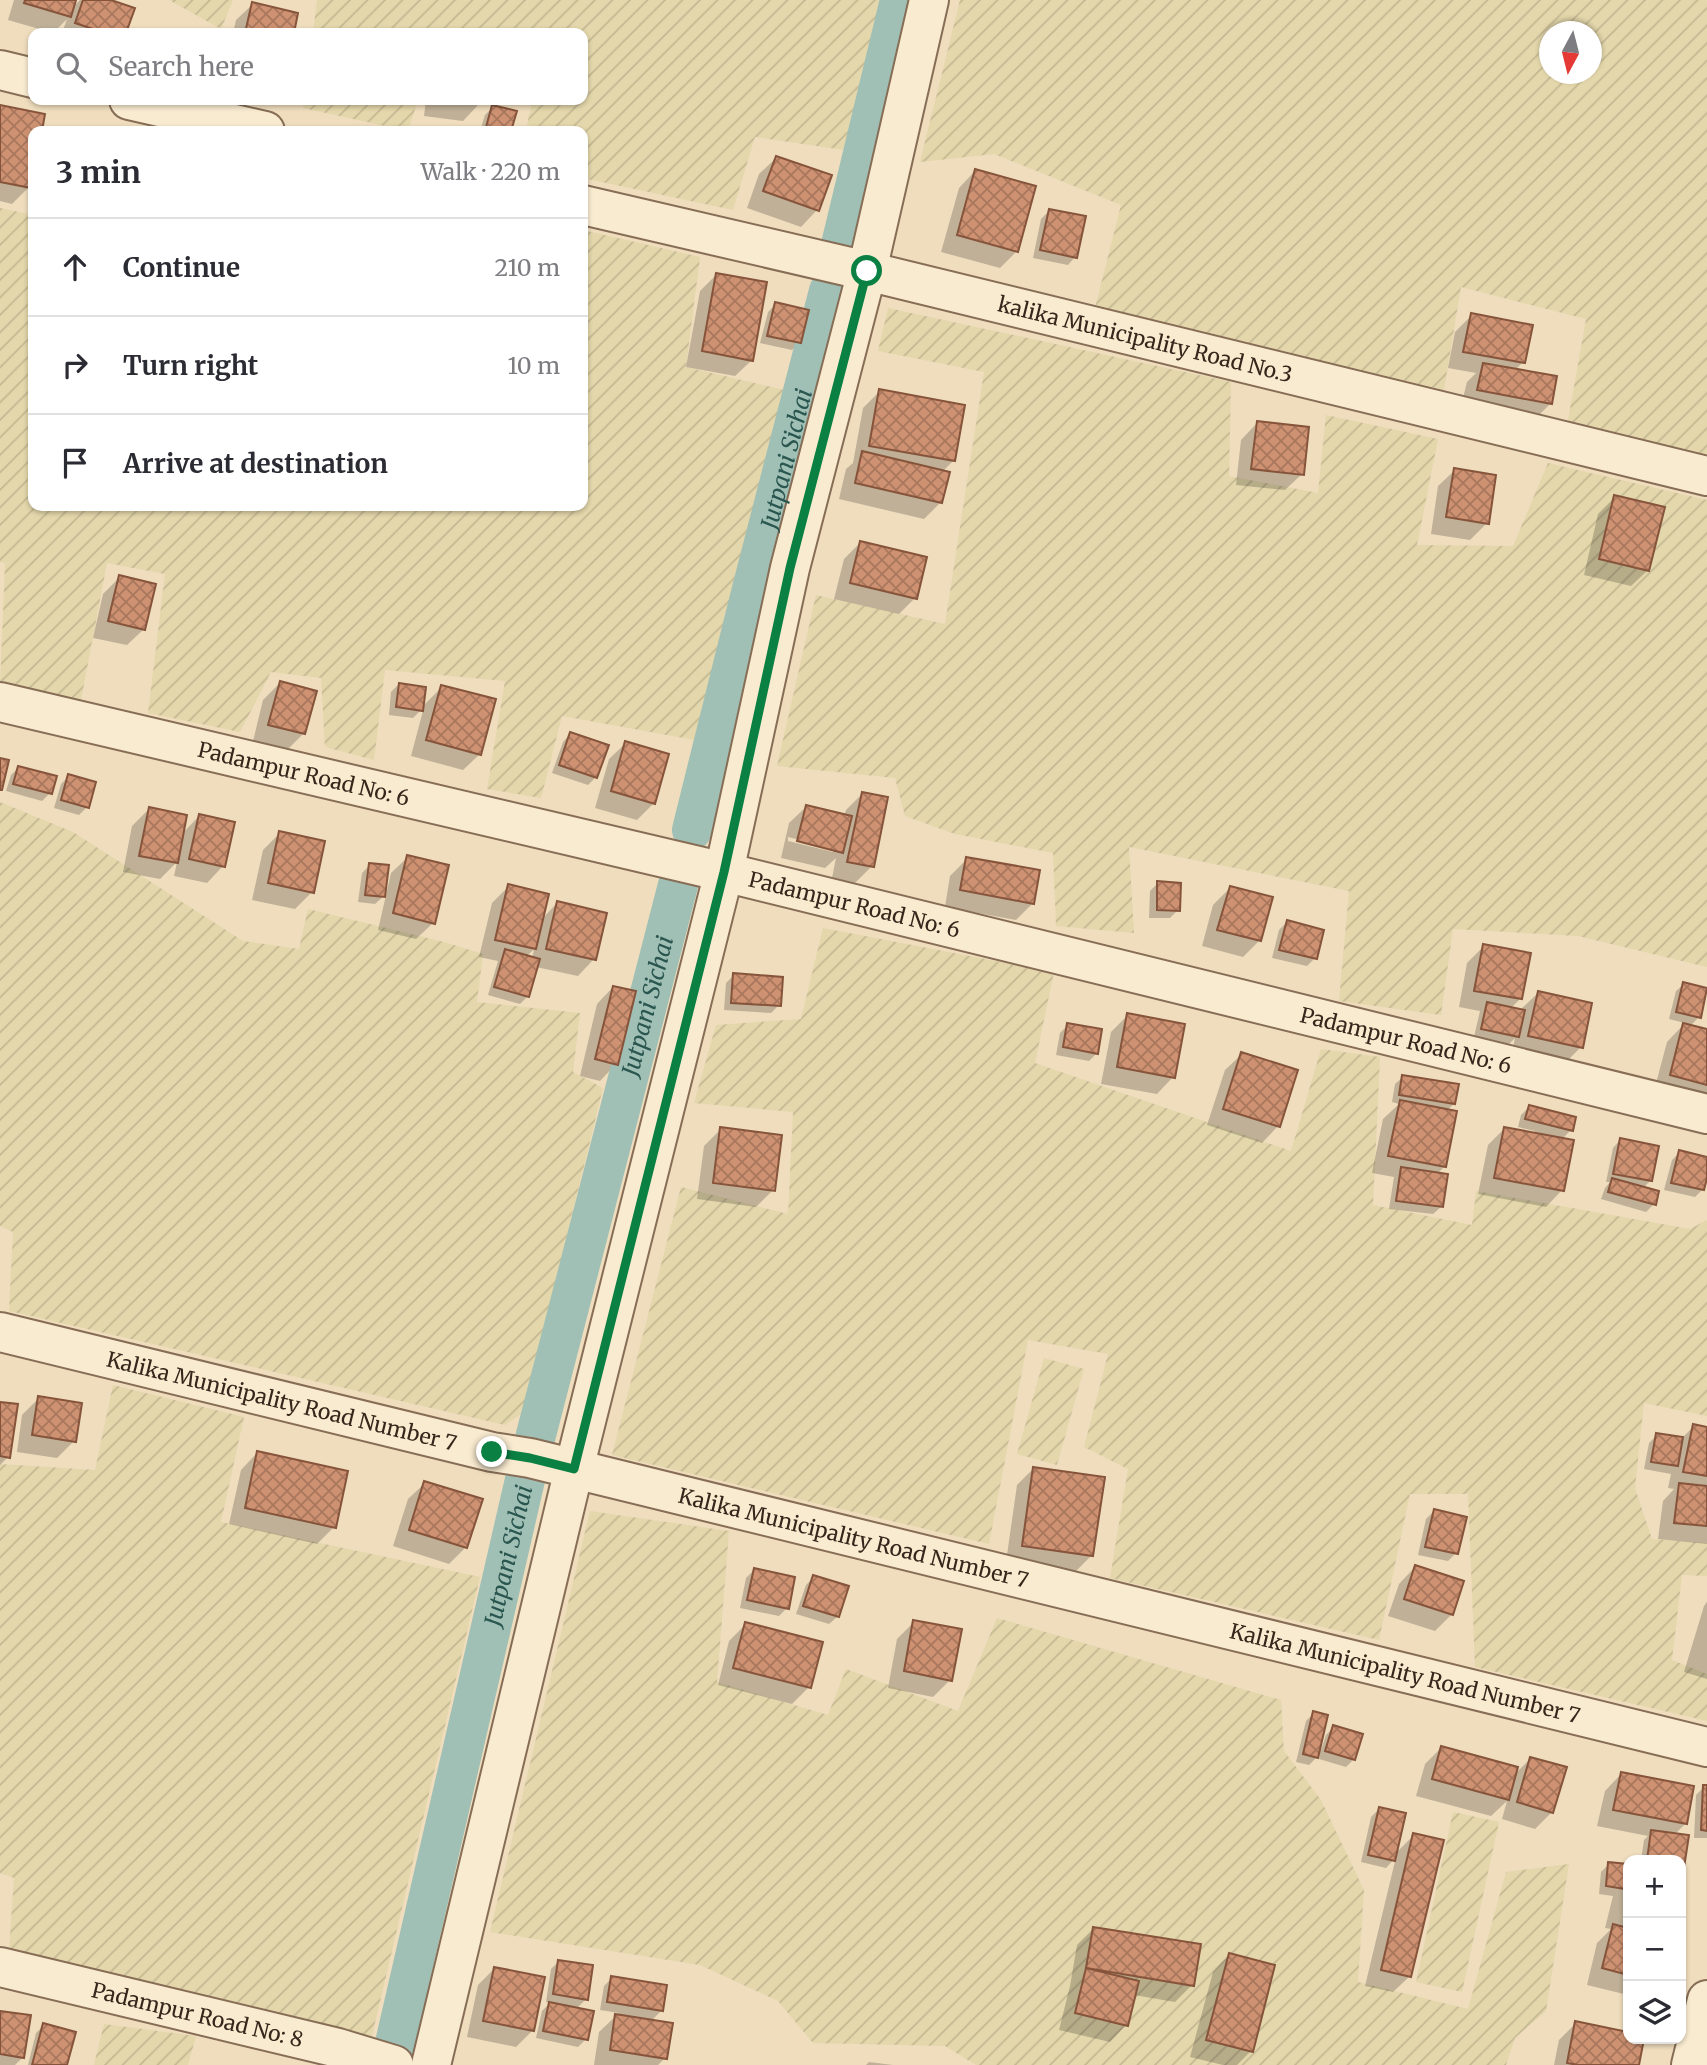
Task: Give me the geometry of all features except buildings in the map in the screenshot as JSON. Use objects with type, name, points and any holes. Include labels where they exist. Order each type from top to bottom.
[{"type":"street","points":[[431,2065],[574,1469],[724,872],[790,568],[867,271],[929,0]]},
{"type":"street","points":[[0,70],[28,77]]},
{"type":"street","points":[[151,105],[243,126]]},
{"type":"street","name":"kalika Municipality Road No.3","points":[[588,206],[867,271],[1707,476]]},
{"type":"street","name":"Padampur Road No: 6","points":[[0,702],[724,872],[1707,1114]]},
{"type":"street","name":"Kalika Municipality Road Number 7","points":[[0,1332],[492,1452],[530,1458],[1707,1747]]},
{"type":"street","name":"Padampur Road No: 8","points":[[0,1967],[338,2048],[394,2065]]},
{"type":"street","points":[[1691,2065],[1707,2000]]},
{"type":"shaded area","points":[[169,0],[233,0],[219,28]]},
{"type":"shaded area","points":[[317,0],[880,0],[844,150],[755,137],[733,210],[588,179],[588,126],[527,126],[531,105],[588,105],[588,28],[314,28]]},
{"type":"shaded area","points":[[960,0],[1707,0],[1707,458],[1567,426],[1586,319],[1461,287],[1444,390],[1095,308],[1121,205],[994,154],[920,162]]},
{"type":"shaded area","points":[[303,105],[416,105],[410,126],[385,126],[303,108]]},
{"type":"shaded area","points":[[0,208],[28,214],[28,511],[588,511],[588,231],[700,257],[686,367],[789,391],[700,741],[562,716],[541,798],[487,789],[505,681],[385,670],[374,760],[325,747],[321,678],[271,672],[240,732],[148,713],[165,574],[107,563],[81,700],[0,687],[5,563],[0,562]]},
{"type":"shaded area","points":[[888,308],[1231,382],[1229,476],[1318,493],[1326,415],[1438,439],[1417,545],[1513,546],[1548,463],[1707,500],[1707,967],[1578,936],[1453,929],[1441,1015],[1339,1001],[1349,891],[1129,847],[1134,933],[1056,926],[1053,853],[955,834],[905,816],[895,778],[777,766],[816,595],[945,624],[984,372],[878,351]]},
{"type":"shaded area","points":[[0,802],[73,832],[243,941],[299,949],[308,909],[483,954],[477,1002],[580,1013],[573,1072],[603,1088],[524,1412],[505,1425],[9,1311],[13,1232],[0,1226]]},
{"type":"shaded area","points":[[823,928],[1054,972],[1035,1063],[1291,1151],[1321,1049],[1380,1057],[1373,1205],[1472,1225],[1476,1191],[1690,1229],[1707,1220],[1707,1416],[1644,1403],[1635,1488],[1652,1539],[1707,1543],[1707,1576],[1682,1575],[1672,1660],[1707,1674],[1707,1721],[1475,1667],[1468,1494],[1410,1494],[1379,1640],[1110,1578],[1128,1469],[1084,1447],[1108,1354],[1028,1340],[989,1544],[612,1455],[681,1187],[788,1214],[793,1112],[694,1103],[716,1025],[801,1019]]},
{"type":"shaded area","points":[[1044,1358],[1084,1369],[1057,1465],[1017,1454]]},
{"type":"shaded area","points":[[113,1385],[244,1417],[221,1522],[480,1577],[371,2040],[9,1951],[14,1878],[0,1873],[0,1464],[95,1470]]},
{"type":"shaded area","points":[[590,1511],[729,1531],[717,1682],[828,1715],[846,1669],[958,1711],[997,1618],[1281,1700],[1284,1751],[1321,1800],[1364,1890],[1358,1982],[1468,2009],[1506,1872],[1569,1864],[1546,2011],[1515,2038],[1506,2065],[976,2065],[945,2046],[813,2043],[778,2001],[700,1965],[490,1932]]},
{"type":"shaded area","points":[[1453,1812],[1499,1822],[1462,1992],[1416,1982]]},
{"type":"shaded area","points":[[104,2024],[196,2036],[188,2065],[94,2065]]},
{"type":"waterway","name":"Jutpani Sichai","points":[[840,249],[900,0]]},
{"type":"waterway","name":"Jutpani Sichai","points":[[692,830],[829,291]]},
{"type":"waterway","name":"Jutpani Sichai","points":[[390,2065],[530,1458],[678,885]]},
{"type":"route","points":[[492,1452],[574,1469],[724,872],[790,568],[867,271]]}]
